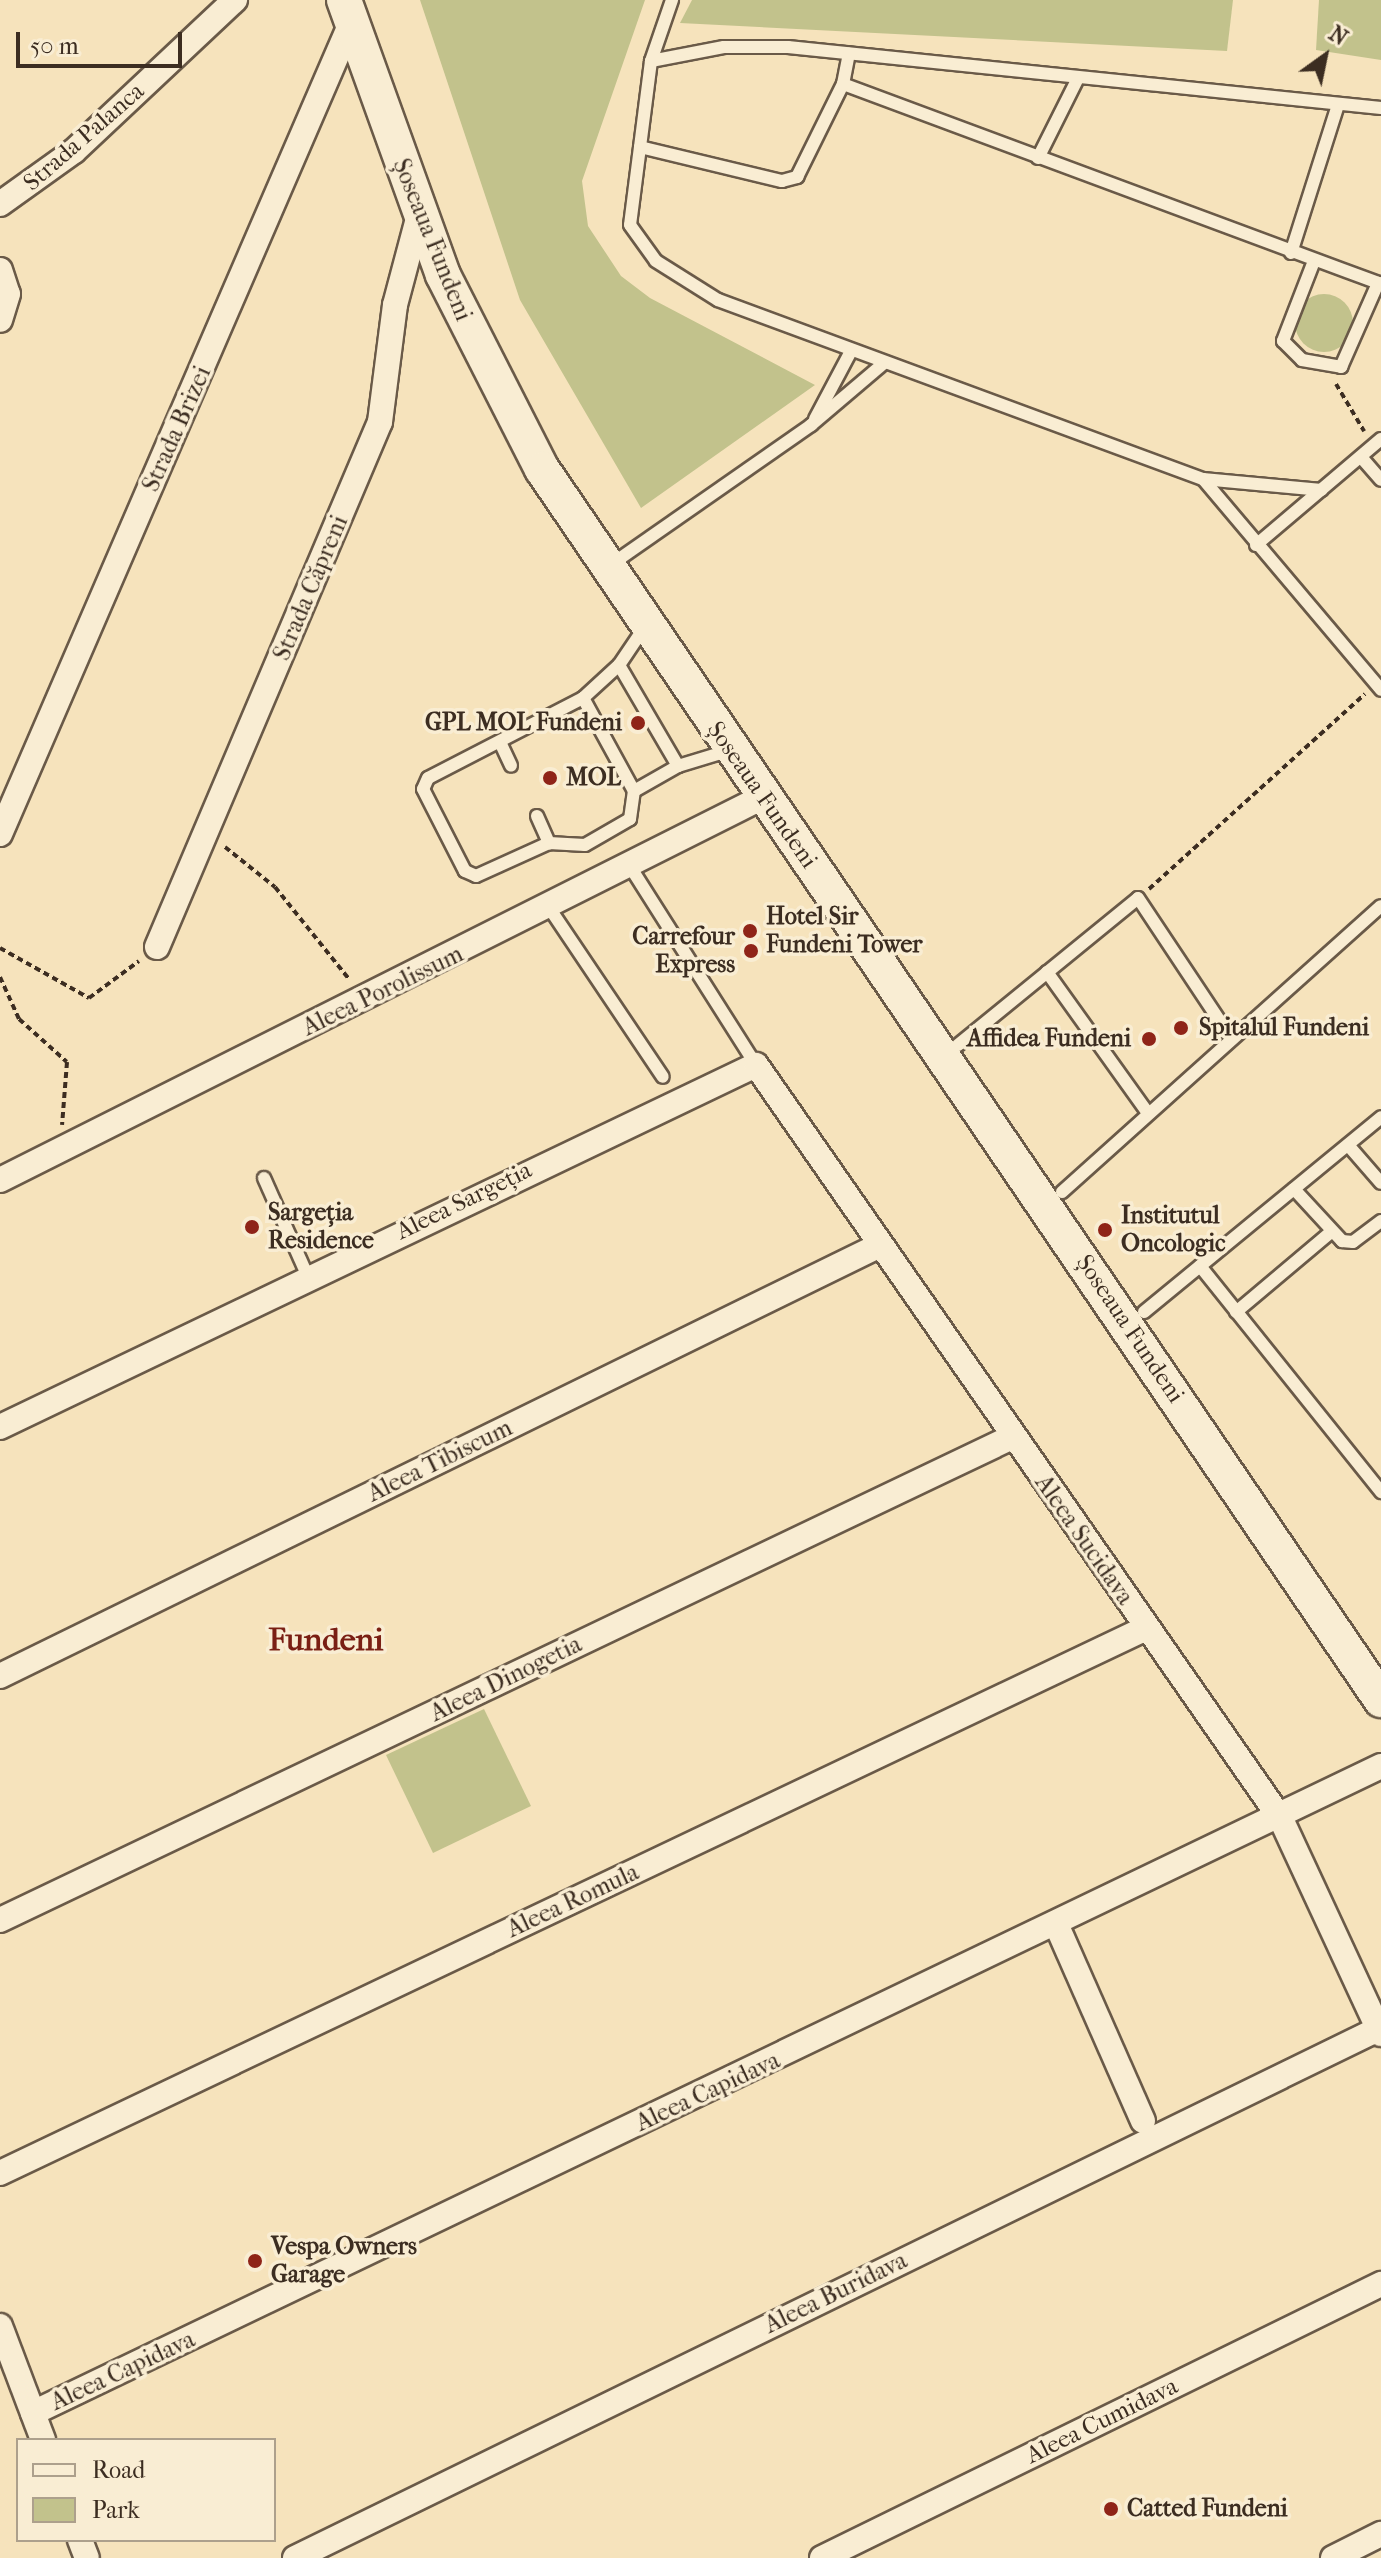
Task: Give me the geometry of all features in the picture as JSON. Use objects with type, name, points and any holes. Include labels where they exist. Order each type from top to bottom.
[{"type":"main road","name":"Șoseaua Fundeni","points":[[353,8],[419,215],[515,422],[646,625],[1381,1700]]},
{"type":"main road","name":"Șoseaua Fundeni","points":[[353,8],[480,316],[531,415],[622,557],[1381,1658]]},
{"type":"street","name":"Strada Palanca","points":[[0,204],[74,151],[235,0]]},
{"type":"street","name":"Strada Brizei","points":[[0,834],[353,8]]},
{"type":"street","name":"Strada Căpreni","points":[[157,947],[380,422],[397,295],[419,215]]},
{"type":"street","points":[[0,320],[8,294],[1,274]]},
{"type":"street","name":"Aleea Porolissum","points":[[0,1180],[550,909],[763,797]]},
{"type":"street","name":"Aleea Sucidava","points":[[756,1065],[1012,1437],[1281,1819],[1380,2031]]},
{"type":"street","name":"Aleea Sargeția","points":[[0,1427],[756,1065]]},
{"type":"street","name":"Aleea Tibiscum","points":[[0,1676],[880,1245]]},
{"type":"street","name":"Aleea Dinogetia","points":[[0,1920],[1012,1437]]},
{"type":"street","name":"Aleea Romula","points":[[0,2173],[1146,1628]]},
{"type":"street","name":"Aleea Capidava","points":[[33,2413],[1281,1819],[1381,1766]]},
{"type":"street","points":[[1057,1926],[1143,2121]]},
{"type":"street","name":"Aleea Buridava","points":[[295,2558],[1380,2031]]},
{"type":"street","name":"Aleea Cumidava","points":[[822,2558],[1381,2284]]},
{"type":"street","points":[[0,2326],[42,2438]]},
{"type":"street","points":[[1333,2558],[1381,2534]]},
{"type":"lane","points":[[672,0],[651,61],[630,225],[656,261],[718,300],[1203,479],[1321,490]]},
{"type":"lane","points":[[651,61],[724,47],[849,54],[1381,108]]},
{"type":"lane","points":[[640,147],[782,181],[797,177],[843,84],[849,54]]},
{"type":"lane","points":[[1038,158],[1078,78]]},
{"type":"lane","points":[[843,84],[1380,284],[1350,354],[1341,367],[1302,360],[1283,341],[1314,261]]},
{"type":"lane","points":[[1291,253],[1338,105]]},
{"type":"lane","points":[[811,425],[851,351]]},
{"type":"lane","points":[[622,557],[811,425],[884,363]]},
{"type":"lane","points":[[1256,545],[1378,442]]},
{"type":"lane","points":[[1361,457],[1381,480]]},
{"type":"lane","points":[[1203,479],[1378,687]]},
{"type":"lane","points":[[583,698],[634,791],[635,811],[624,824],[585,845],[549,843],[469,876],[423,789],[428,778],[583,698],[619,665],[646,625]]},
{"type":"lane","points":[[619,665],[678,766]]},
{"type":"lane","points":[[500,742],[511,766]]},
{"type":"lane","points":[[634,791],[678,766],[731,750]]},
{"type":"lane","points":[[537,816],[549,843]]},
{"type":"lane","points":[[631,868],[756,1065]]},
{"type":"lane","points":[[958,1045],[1138,898],[1231,1038]]},
{"type":"lane","points":[[1062,1192],[1381,906]]},
{"type":"lane","points":[[550,909],[663,1077]]},
{"type":"lane","points":[[1047,972],[1148,1113]]},
{"type":"lane","points":[[1144,1312],[1381,1117]]},
{"type":"lane","points":[[1348,1145],[1381,1183]]},
{"type":"lane","points":[[264,1178],[308,1277]]},
{"type":"lane","points":[[1294,1189],[1331,1232],[1353,1242],[1381,1221]]},
{"type":"lane","points":[[1236,1312],[1331,1232]]},
{"type":"lane","points":[[1200,1266],[1381,1492]]},
{"type":"path","points":[[1331,366],[1338,392],[1378,442]]},
{"type":"path","points":[[1138,898],[1378,687]]},
{"type":"path","points":[[204,837],[237,852],[275,887],[366,1000]]},
{"type":"path","points":[[0,948],[89,998],[157,947]]},
{"type":"path","points":[[0,977],[19,1019],[67,1062],[67,1147]]},
{"type":"green space","points":[[420,0],[645,0],[582,181],[588,226],[621,276],[650,298],[815,385],[641,508],[520,300]]},
{"type":"green space","points":[[692,0],[1233,0],[1227,51],[680,23]]},
{"type":"green space","points":[[1319,0],[1381,0],[1381,60],[1316,50]]},
{"type":"green space","points":[[1324,294],[1345,302],[1353,323],[1345,344],[1324,352],[1303,344],[1295,323],[1303,302]]},
{"type":"green space","points":[[484,1709],[531,1806],[433,1853],[386,1755]]},
{"type":"place","name":"GPL MOL Fundeni","points":[[638,723]]},
{"type":"place","name":"MOL","points":[[550,778]]},
{"type":"place","name":"Hotel Sir Fundeni Tower","points":[[750,931]]},
{"type":"place","name":"Carrefour Express","points":[[751,951]]},
{"type":"place","name":"Spitalul Fundeni","points":[[1181,1028]]},
{"type":"place","name":"Affidea Fundeni","points":[[1149,1039]]},
{"type":"place","name":"Sargeția Residence","points":[[252,1227]]},
{"type":"place","name":"Institutul Oncologic","points":[[1105,1230]]},
{"type":"place","name":"Vespa Owners Garage","points":[[255,2261]]},
{"type":"place","name":"Catted Fundeni","points":[[1111,2509]]},
{"type":"district","name":"Fundeni","points":[[326,1640]]}]
